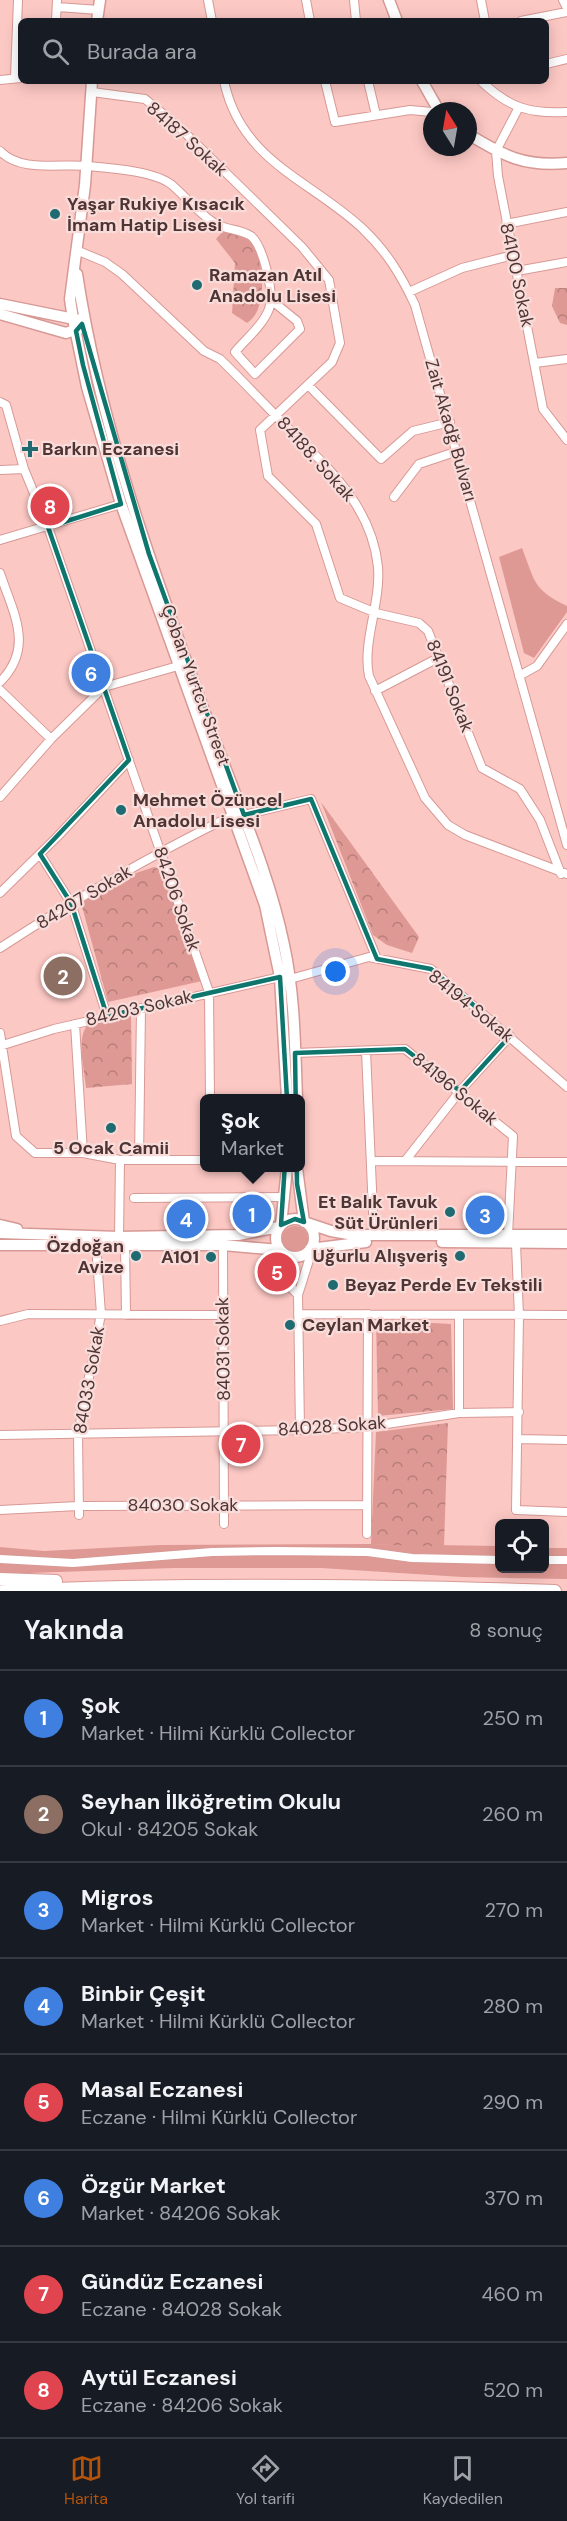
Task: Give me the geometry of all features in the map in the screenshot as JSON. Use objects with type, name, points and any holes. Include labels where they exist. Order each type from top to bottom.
[{"type":"highway","points":[[0,1579],[44,1581],[231,1578],[364,1580],[419,1587]]},
{"type":"highway","points":[[3,1591],[159,1586],[419,1587],[555,1591]]},
{"type":"main road","points":[[389,0],[396,18]]},
{"type":"main road","points":[[424,84],[434,102]]},
{"type":"main road","name":"Çoban Yurtcu Street","points":[[92,87],[87,165],[70,299],[81,326],[99,393],[149,554],[238,815]]},
{"type":"main road","points":[[477,139],[521,162],[567,163]]},
{"type":"main road","points":[[0,304],[81,326]]},
{"type":"main road","points":[[0,314],[66,333],[81,326]]},
{"type":"main road","name":"Çoban Yurtcu Street","points":[[81,326],[121,504],[178,666],[277,916],[295,1053],[297,1094]]},
{"type":"main road","name":"Çoban Yurtcu Street","points":[[285,978],[287,1094]]},
{"type":"main road","points":[[281,1251],[276,1239],[285,1197],[287,1172]]},
{"type":"main road","points":[[298,1172],[306,1222],[314,1234],[309,1251]]},
{"type":"main road","points":[[0,1245],[96,1244],[238,1234],[280,1226],[295,1219],[331,1232],[567,1243]]},
{"type":"main road","points":[[0,1225],[35,1234]]},
{"type":"main road","points":[[0,1233],[223,1245],[281,1251],[296,1257],[309,1251],[329,1249],[354,1242],[512,1239],[567,1235]]},
{"type":"street","points":[[0,80],[18,78],[18,0]]},
{"type":"street","points":[[208,0],[211,18]]},
{"type":"street","points":[[306,0],[309,18]]},
{"type":"street","points":[[354,0],[356,18]]},
{"type":"street","points":[[482,0],[485,18]]},
{"type":"street","points":[[563,0],[567,8]]},
{"type":"street","points":[[57,4],[99,10]]},
{"type":"street","points":[[536,18],[567,12]]},
{"type":"street","points":[[549,63],[567,59]]},
{"type":"street","name":"Zait Akadğ Bulvarı","points":[[225,84],[237,116],[262,152],[300,184],[361,227],[390,256],[409,292],[450,422],[567,845]]},
{"type":"street","points":[[326,84],[335,122],[410,110],[423,111]]},
{"type":"street","points":[[369,84],[376,115]]},
{"type":"street","points":[[484,84],[493,93],[536,113],[567,112]]},
{"type":"street","name":"84187 Sokak","points":[[92,87],[145,99],[180,128],[302,247],[329,280],[340,343],[332,362],[276,415]]},
{"type":"street","points":[[496,151],[519,107]]},
{"type":"street","points":[[0,151],[7,159],[21,164],[87,165],[158,177],[171,184],[217,225],[249,235],[263,254],[271,300],[265,318],[236,352],[255,374],[300,329],[299,323],[284,308],[271,300]]},
{"type":"street","name":"84100 Sokak","points":[[496,151],[506,224],[543,409],[567,440]]},
{"type":"street","points":[[506,224],[567,212]]},
{"type":"street","name":"84188. Sokak","points":[[75,254],[105,262],[122,273],[204,351],[220,359],[345,486],[358,507],[375,549],[378,578],[376,613],[367,667],[375,691],[425,798],[448,825],[465,835],[564,874]]},
{"type":"street","points":[[409,292],[462,268],[513,255]]},
{"type":"street","points":[[517,271],[567,262]]},
{"type":"street","points":[[535,363],[567,359]]},
{"type":"street","points":[[308,385],[381,459],[413,431],[450,422]]},
{"type":"street","name":"84206 Sokak","points":[[0,402],[6,405],[24,469],[48,527],[209,992],[210,1094]]},
{"type":"street","name":"84191 Sokak","points":[[276,415],[260,430],[268,476],[316,524],[340,598],[376,613],[419,623],[428,631],[482,768],[520,789],[540,820],[564,874]]},
{"type":"street","points":[[394,497],[419,464],[458,452]]},
{"type":"street","points":[[0,470],[24,469]]},
{"type":"street","points":[[0,540],[121,504]]},
{"type":"street","points":[[0,573],[18,626],[20,645],[14,664],[0,682]]},
{"type":"street","points":[[519,676],[537,666],[567,624]]},
{"type":"street","points":[[375,691],[440,657]]},
{"type":"street","points":[[0,797],[51,739],[104,687],[178,666]]},
{"type":"street","points":[[0,690],[51,739]]},
{"type":"street","points":[[0,893],[129,760]]},
{"type":"street","name":"84207 Sokak","points":[[0,948],[70,903],[161,852],[238,815],[311,799],[377,959]]},
{"type":"street","points":[[40,854],[70,903],[107,1016]]},
{"type":"street","name":"84194 Sokak","points":[[285,978],[369,957],[431,969],[567,1087]]},
{"type":"street","name":"84203 Sokak","points":[[1,1046],[107,1016],[209,992],[285,978]]},
{"type":"street","points":[[139,1160],[141,1008]]},
{"type":"street","points":[[75,1024],[83,1153]]},
{"type":"street","points":[[0,1033],[16,1136],[34,1153],[83,1153],[120,1160],[200,1160]]},
{"type":"street","points":[[371,1161],[405,1161],[460,1091],[510,1036]]},
{"type":"street","name":"84196 Sokak","points":[[295,1053],[405,1049],[513,1136],[512,1239],[519,1316],[516,1510],[567,1512]]},
{"type":"street","points":[[366,1051],[374,1235]]},
{"type":"street","points":[[120,1160],[126,1315]]},
{"type":"street","points":[[371,1161],[567,1162]]},
{"type":"street","points":[[134,1197],[285,1197]]},
{"type":"street","name":"84033 Sokak","points":[[78,1511],[78,1434],[101,1314],[96,1244]]},
{"type":"street","name":"84031 Sokak","points":[[223,1245],[224,1524]]},
{"type":"street","points":[[281,1251],[293,1290],[298,1295]]},
{"type":"street","points":[[300,1430],[298,1295],[309,1260],[309,1251]]},
{"type":"street","points":[[0,1322],[28,1314],[222,1315]]},
{"type":"street","points":[[298,1314],[567,1315]]},
{"type":"street","points":[[367,1534],[368,1314]]},
{"type":"street","points":[[459,1315],[459,1413]]},
{"type":"street","name":"84028 Sokak","points":[[0,1435],[300,1430],[367,1426],[459,1413],[519,1412]]},
{"type":"street","points":[[518,1439],[567,1440]]},
{"type":"street","name":"84030 Sokak","points":[[0,1510],[78,1511],[224,1505],[366,1505]]},
{"type":"street","points":[[0,1559],[73,1563],[212,1552],[288,1551],[368,1552],[412,1558],[495,1560]]},
{"type":"street","points":[[549,1560],[567,1560]]},
{"type":"highlighted area","points":[[82,324],[149,554],[244,815],[311,799],[377,959],[431,969],[510,1036],[460,1091],[405,1049],[295,1053],[297,1184],[304,1222],[295,1219],[281,1225],[288,1116],[280,977],[107,1016],[71,903],[40,854],[129,760],[48,527],[121,504],[83,365],[76,331]]},
{"type":"green space","points":[[224,230],[244,235],[253,244],[260,262],[261,297],[254,317],[247,323],[232,313],[235,263],[216,239]]},
{"type":"green space","points":[[555,288],[567,288],[567,325],[560,323],[552,306]]},
{"type":"green space","points":[[522,548],[533,577],[541,589],[567,606],[567,612],[534,658],[524,653],[499,557]]},
{"type":"green space","points":[[321,802],[419,937],[412,953],[387,945],[373,935]]},
{"type":"green space","points":[[154,867],[162,870],[202,981],[108,1002],[81,903],[136,873]]},
{"type":"green space","points":[[131,1015],[132,1084],[86,1088],[82,1042],[87,1026],[97,1020]]},
{"type":"green space","points":[[295,1226],[304,1230],[308,1239],[304,1248],[295,1252],[286,1248],[282,1239],[286,1230]]},
{"type":"green space","points":[[376,1320],[451,1324],[453,1409],[378,1416]]},
{"type":"green space","points":[[448,1423],[444,1547],[371,1544],[376,1432]]},
{"type":"green space","points":[[160,1545],[495,1546],[495,1573],[549,1573],[549,1548],[567,1548],[567,1579],[462,1577],[321,1568],[174,1568],[0,1574],[0,1547],[44,1551]]},
{"type":"place","name":"Yaşar Rukiye Kısacık İmam Hatip Lisesi","points":[[55,214]]},
{"type":"place","name":"Ramazan Atıl Anadolu Lisesi","points":[[197,285]]},
{"type":"place","name":"Barkın Eczanesi","points":[[30,449]]},
{"type":"place","name":"Aytül Eczanesi","points":[[50,506]]},
{"type":"place","name":"Özgür Market","points":[[91,673]]},
{"type":"place","name":"Mehmet Özüncel Anadolu Lisesi","points":[[121,810]]},
{"type":"place","name":"Seyhan İlköğretim Okulu","points":[[63,976]]},
{"type":"place","name":"5 Ocak Camii","points":[[111,1128]]},
{"type":"place","name":"Et Balık Tavuk Süt Ürünleri","points":[[450,1212]]},
{"type":"place","name":"Şok","points":[[252,1214]]},
{"type":"place","name":"Migros","points":[[485,1215]]},
{"type":"place","name":"Binbir Çeşit","points":[[186,1219]]},
{"type":"place","name":"Özdoğan Avize","points":[[136,1256]]},
{"type":"place","name":"Uğurlu Alışveriş","points":[[460,1256]]},
{"type":"place","name":"A101","points":[[211,1257]]},
{"type":"place","name":"Masal Eczanesi","points":[[277,1272]]},
{"type":"place","name":"Beyaz Perde Ev Tekstili","points":[[333,1285]]},
{"type":"place","name":"Ceylan Market","points":[[290,1325]]},
{"type":"place","name":"Gündüz Eczanesi","points":[[241,1444]]}]
